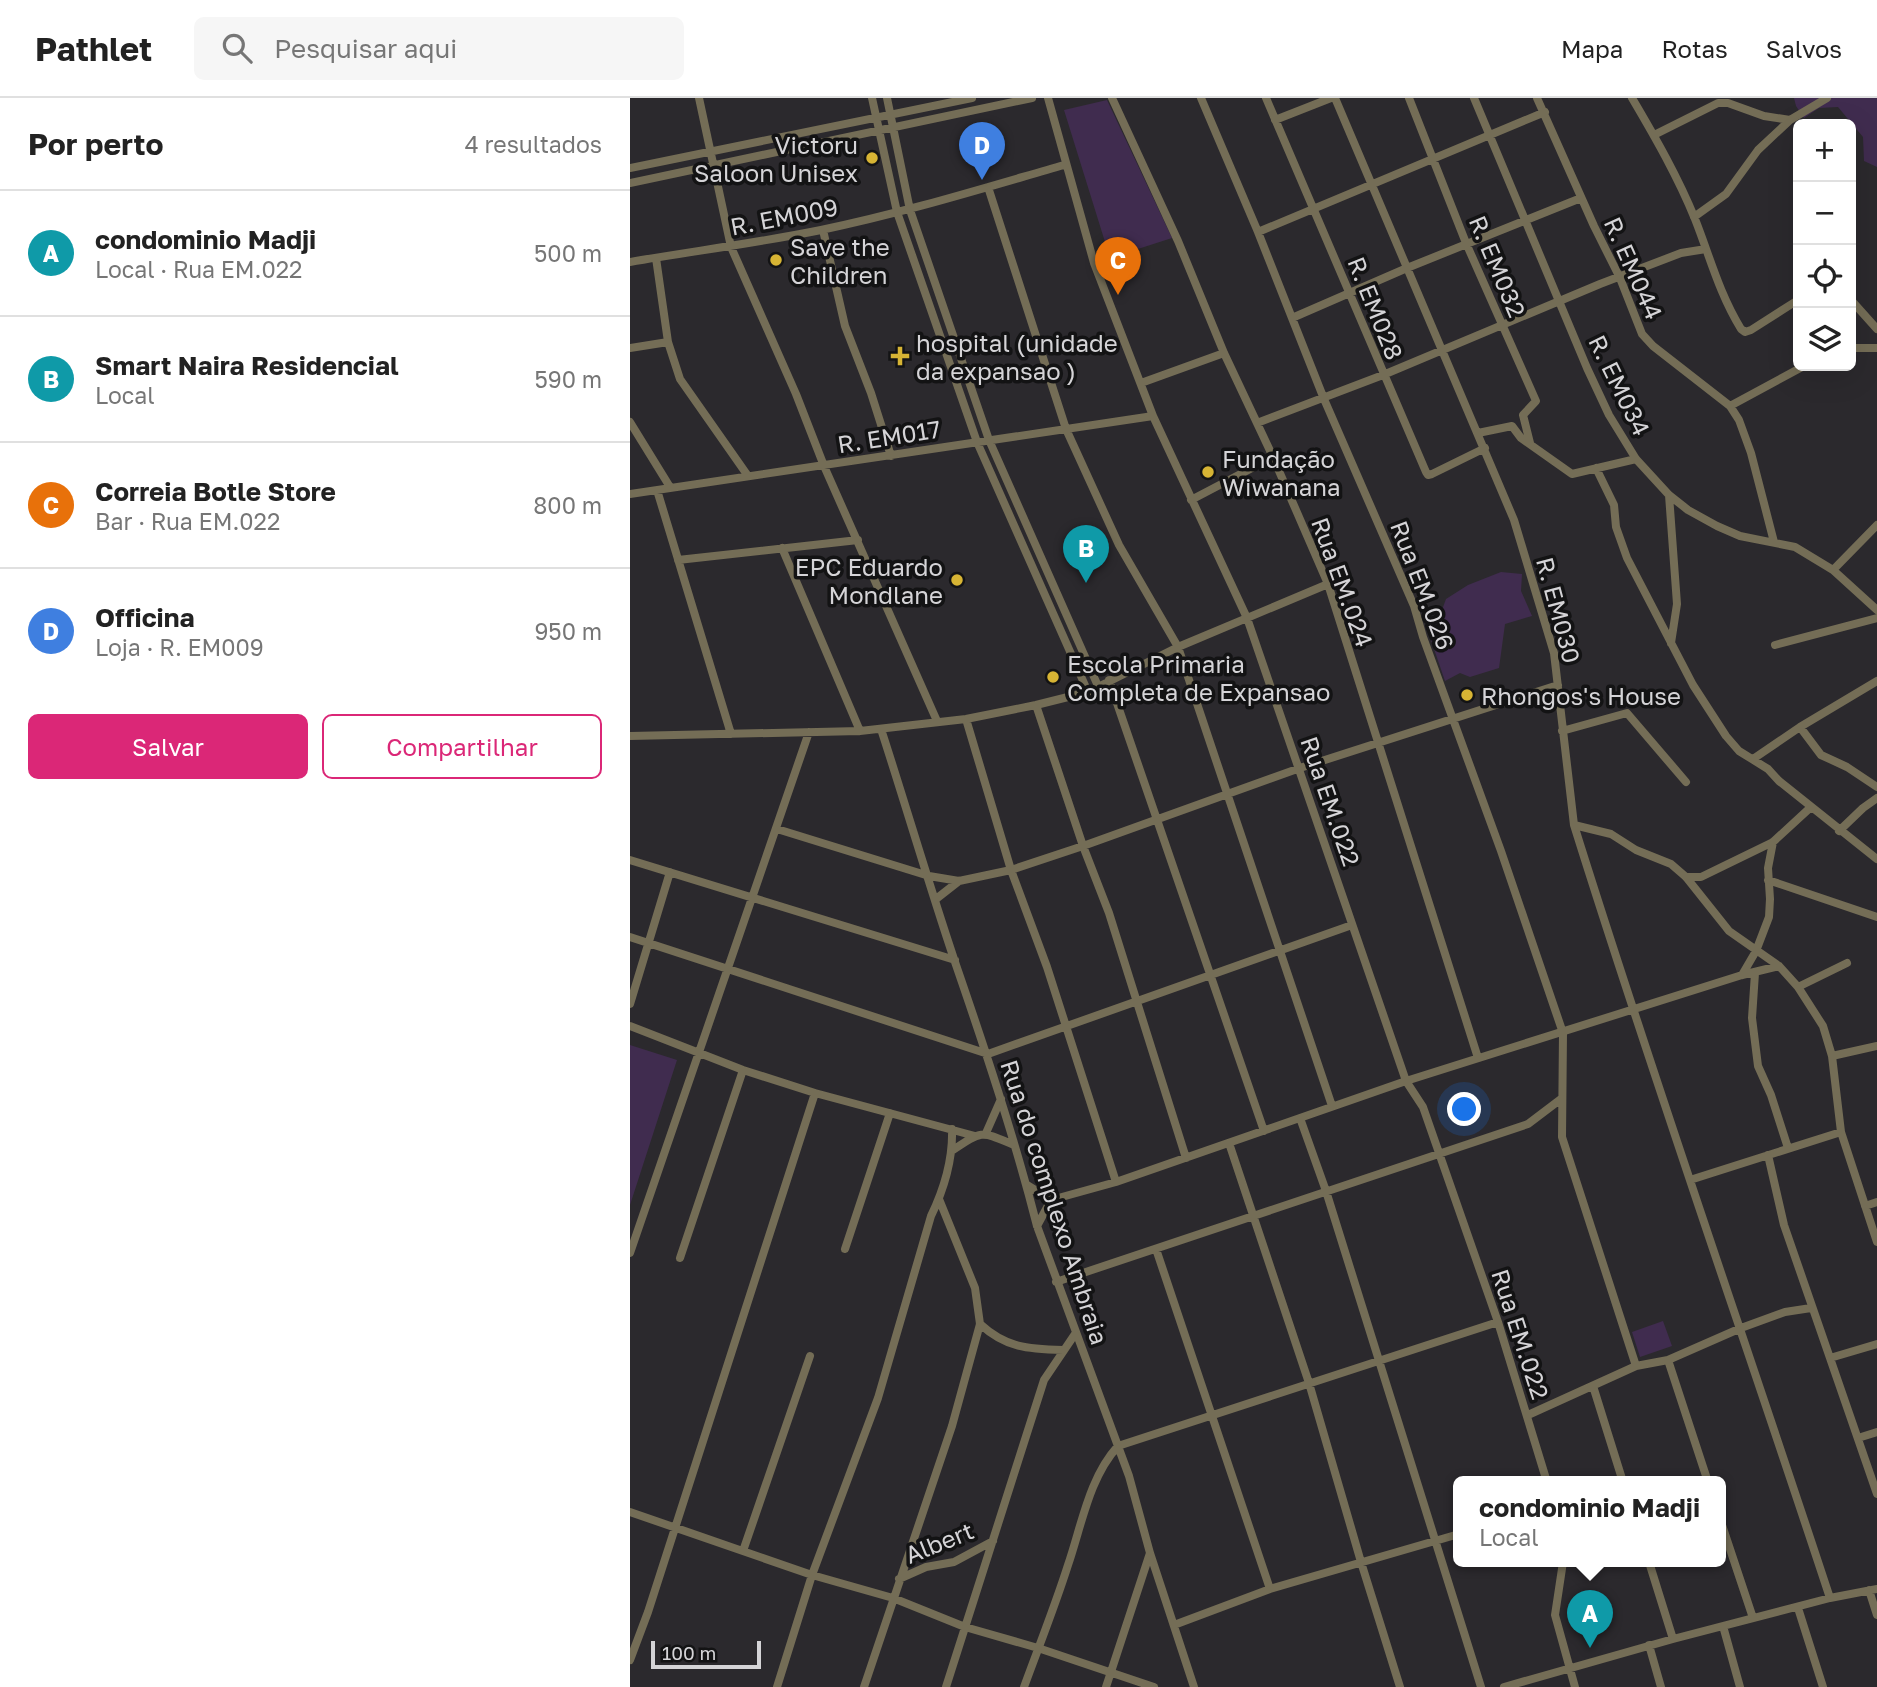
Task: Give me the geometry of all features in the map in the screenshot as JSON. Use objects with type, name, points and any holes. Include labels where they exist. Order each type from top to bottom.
[{"type":"street","points":[[699,98],[731,247],[937,721]]},
{"type":"street","points":[[872,98],[897,212],[977,442],[1088,692]]},
{"type":"street","points":[[887,98],[910,210],[989,440],[1098,686]]},
{"type":"street","points":[[630,168],[972,98]]},
{"type":"street","points":[[630,183],[1032,98]]},
{"type":"street","name":"Rua EM.022","points":[[1048,98],[1094,264],[1153,416],[1247,618],[1406,1081],[1423,1107],[1498,1322],[1545,1476]]},
{"type":"street","name":"Rua EM.024","points":[[1112,98],[1178,241],[1224,353],[1328,584],[1478,1058]]},
{"type":"street","name":"Rua EM.026","points":[[1201,98],[1324,398],[1409,594],[1563,1033],[1562,1137],[1636,1366]]},
{"type":"street","name":"R. EM028","points":[[1266,98],[1315,209],[1382,375],[1428,475],[1485,448]]},
{"type":"street","points":[[1275,120],[1333,98]]},
{"type":"street","name":"R. EM030","points":[[1333,98],[1514,520],[1554,653],[1574,825],[1632,1009],[1830,1598]]},
{"type":"street","name":"R. EM032","points":[[1409,98],[1466,243],[1536,401],[1523,415],[1530,443]]},
{"type":"street","name":"R. EM034","points":[[1474,98],[1598,393],[1636,459],[1669,495],[1717,526],[1740,536],[1795,547],[1833,570],[1877,610]]},
{"type":"street","name":"R. EM044","points":[[1537,98],[1620,278],[1642,334],[1730,406],[1745,434],[1774,542]]},
{"type":"street","points":[[1632,98],[1654,135],[1694,217],[1723,298],[1745,332],[1793,303]]},
{"type":"street","points":[[1694,217],[1726,194],[1758,149],[1790,120],[1827,98]]},
{"type":"street","points":[[1654,135],[1718,103],[1728,103],[1764,116],[1790,120]]},
{"type":"street","points":[[1258,232],[1545,112]]},
{"type":"street","name":"R. EM009","points":[[630,262],[823,230],[910,210],[1065,165]]},
{"type":"street","points":[[988,187],[1066,429],[1119,545],[1178,647],[1332,1106]]},
{"type":"street","points":[[1292,318],[1466,243],[1581,198]]},
{"type":"street","points":[[823,230],[845,326],[871,393],[891,456]]},
{"type":"street","points":[[1257,423],[1382,375],[1560,299],[1681,253],[1706,249]]},
{"type":"street","points":[[656,258],[668,342],[680,379],[748,476]]},
{"type":"street","points":[[1856,306],[1877,329]]},
{"type":"street","points":[[630,348],[668,342]]},
{"type":"street","points":[[1856,348],[1877,348]]},
{"type":"street","points":[[1141,383],[1224,353]]},
{"type":"street","points":[[1730,406],[1795,371]]},
{"type":"street","name":"R. EM017","points":[[630,494],[1153,416]]},
{"type":"street","points":[[630,422],[670,487]]},
{"type":"street","points":[[1478,433],[1512,426],[1521,438],[1574,474],[1636,459]]},
{"type":"street","points":[[1191,500],[1273,457]]},
{"type":"street","points":[[1597,468],[1614,505],[1616,527],[1636,579],[1658,614],[1662,627],[1693,685],[1726,736],[1739,751],[1768,769],[1839,831],[1877,859]]},
{"type":"street","points":[[656,490],[731,734]]},
{"type":"street","points":[[1669,495],[1677,604],[1671,643]]},
{"type":"street","points":[[1833,570],[1877,525]]},
{"type":"street","points":[[678,560],[858,540]]},
{"type":"street","points":[[782,548],[860,731]]},
{"type":"street","points":[[630,736],[860,731],[966,719],[1036,705],[1088,692],[1178,647],[1328,584]]},
{"type":"street","points":[[1775,645],[1877,618]]},
{"type":"street","points":[[1662,627],[1674,625]]},
{"type":"street","points":[[1110,680],[1155,820],[1264,1131]]},
{"type":"street","points":[[1753,760],[1800,727],[1877,681]]},
{"type":"street","points":[[777,829],[929,876],[959,881],[1011,870],[1300,768],[1558,685]]},
{"type":"street","points":[[1036,705],[1138,1001],[1186,1158]]},
{"type":"street","points":[[1562,731],[1627,713],[1686,782]]},
{"type":"street","points":[[966,719],[1011,870],[1116,1182]]},
{"type":"street","points":[[1800,727],[1821,755],[1847,767],[1877,787]]},
{"type":"street","name":"Rua do complexo Ambraia","points":[[881,729],[988,1054],[1037,1226],[1118,1446],[1194,1687]]},
{"type":"street","points":[[630,1253],[809,732]]},
{"type":"street","points":[[1839,831],[1877,798]]},
{"type":"street","points":[[1686,877],[1701,877],[1773,842],[1811,807]]},
{"type":"street","points":[[1574,825],[1611,834],[1636,850],[1671,864],[1686,877],[1729,931],[1779,966],[1798,987],[1823,1026],[1832,1056],[1841,1132],[1877,1242]]},
{"type":"street","points":[[1742,975],[1756,951],[1769,917],[1768,868],[1773,842]]},
{"type":"street","points":[[630,860],[955,960]]},
{"type":"street","points":[[630,1004],[670,872]]},
{"type":"street","points":[[1768,880],[1877,916]]},
{"type":"street","points":[[936,899],[959,881]]},
{"type":"street","points":[[630,937],[988,1054],[1352,925]]},
{"type":"street","points":[[1798,987],[1847,963]]},
{"type":"street","points":[[1037,1226],[1051,1200],[1116,1182],[1406,1081],[1742,975],[1779,966]]},
{"type":"street","points":[[1755,973],[1752,1018],[1758,1066],[1771,1095],[1788,1148]]},
{"type":"street","points":[[630,1026],[700,1051],[743,1070],[815,1093],[975,1136]]},
{"type":"street","points":[[1832,1056],[1877,1046]]},
{"type":"street","points":[[680,1258],[743,1070]]},
{"type":"street","points":[[630,1660],[648,1612],[815,1093]]},
{"type":"street","points":[[985,1133],[1001,1099]]},
{"type":"street","points":[[1056,1282],[1528,1125],[1562,1099]]},
{"type":"street","points":[[845,1249],[890,1114]]},
{"type":"street","points":[[1300,1118],[1326,1191],[1482,1687]]},
{"type":"street","points":[[777,1687],[812,1575],[878,1398],[953,1150],[952,1129]]},
{"type":"street","points":[[1690,1180],[1841,1132]]},
{"type":"street","points":[[953,1150],[985,1133],[1014,1145]]},
{"type":"street","points":[[1229,1143],[1309,1383],[1360,1562],[1400,1687]]},
{"type":"street","points":[[1768,1155],[1784,1225],[1877,1494]]},
{"type":"street","points":[[1027,1185],[1051,1200]]},
{"type":"street","points":[[864,1687],[951,1426],[975,1350],[980,1324],[975,1287],[939,1199]]},
{"type":"street","points":[[1865,1206],[1877,1202]]},
{"type":"street","points":[[1156,1249],[1270,1589]]},
{"type":"street","points":[[1528,1415],[1636,1366],[1668,1360],[1785,1312],[1811,1308]]},
{"type":"street","points":[[1024,1687],[1068,1567],[1095,1479],[1105,1460],[1118,1446],[1498,1322]]},
{"type":"street","points":[[980,1324],[999,1339],[1029,1349],[1063,1350]]},
{"type":"street","points":[[946,1687],[1044,1380],[1075,1334]]},
{"type":"street","points":[[1830,1358],[1877,1344]]},
{"type":"street","points":[[743,1551],[810,1356]]},
{"type":"street","points":[[1668,1360],[1706,1476]]},
{"type":"street","points":[[1593,1386],[1621,1476]]},
{"type":"street","points":[[1858,1438],[1877,1432]]},
{"type":"street","points":[[630,1512],[812,1575],[893,1598],[965,1627],[1154,1687]]},
{"type":"street","points":[[1174,1625],[1270,1589],[1453,1536]]},
{"type":"street","points":[[1726,1537],[1753,1618]]},
{"type":"street","name":"Albert","points":[[899,1579],[926,1567],[954,1562],[993,1541]]},
{"type":"street","points":[[1107,1687],[1150,1553]]},
{"type":"street","points":[[1562,1567],[1555,1615],[1575,1687]]},
{"type":"street","points":[[1651,1567],[1673,1639]]},
{"type":"street","points":[[1504,1687],[1673,1639],[1873,1589],[1877,1615]]},
{"type":"street","points":[[1798,1608],[1823,1687]]},
{"type":"street","points":[[1723,1626],[1740,1687]]},
{"type":"street","points":[[1649,1646],[1661,1687]]},
{"type":"shaded area","points":[[1794,98],[1877,98],[1877,167],[1864,161],[1863,137],[1856,129],[1856,119],[1848,119],[1838,107],[1819,108],[1804,118]]},
{"type":"shaded area","points":[[1107,100],[1172,238],[1110,258],[1064,110]]},
{"type":"shaded area","points":[[1501,572],[1522,574],[1521,591],[1532,616],[1505,624],[1499,668],[1470,677],[1460,673],[1445,681],[1431,640],[1446,599],[1468,585]]},
{"type":"shaded area","points":[[630,1045],[677,1060],[630,1205]]},
{"type":"shaded area","points":[[1663,1321],[1672,1346],[1640,1357],[1632,1332]]},
{"type":"place","name":"Victoru Saloon Unisex","points":[[872,158]]},
{"type":"place","name":"Officina","points":[[982,180]]},
{"type":"place","name":"Save the Children","points":[[776,260]]},
{"type":"place","name":"Correia Botle Store","points":[[1118,295]]},
{"type":"place","name":"hospital (unidade da expansao )","points":[[900,356]]},
{"type":"place","name":"Fundação Wiwanana","points":[[1208,472]]},
{"type":"place","name":"EPC Eduardo Mondlane","points":[[957,580]]},
{"type":"place","name":"Smart Naira Residencial","points":[[1086,583]]},
{"type":"place","name":"Escola Primaria Completa de Expansao","points":[[1053,677]]},
{"type":"place","name":"Rhongos's House","points":[[1467,695]]},
{"type":"place","name":"condominio Madji","points":[[1590,1648]]}]
